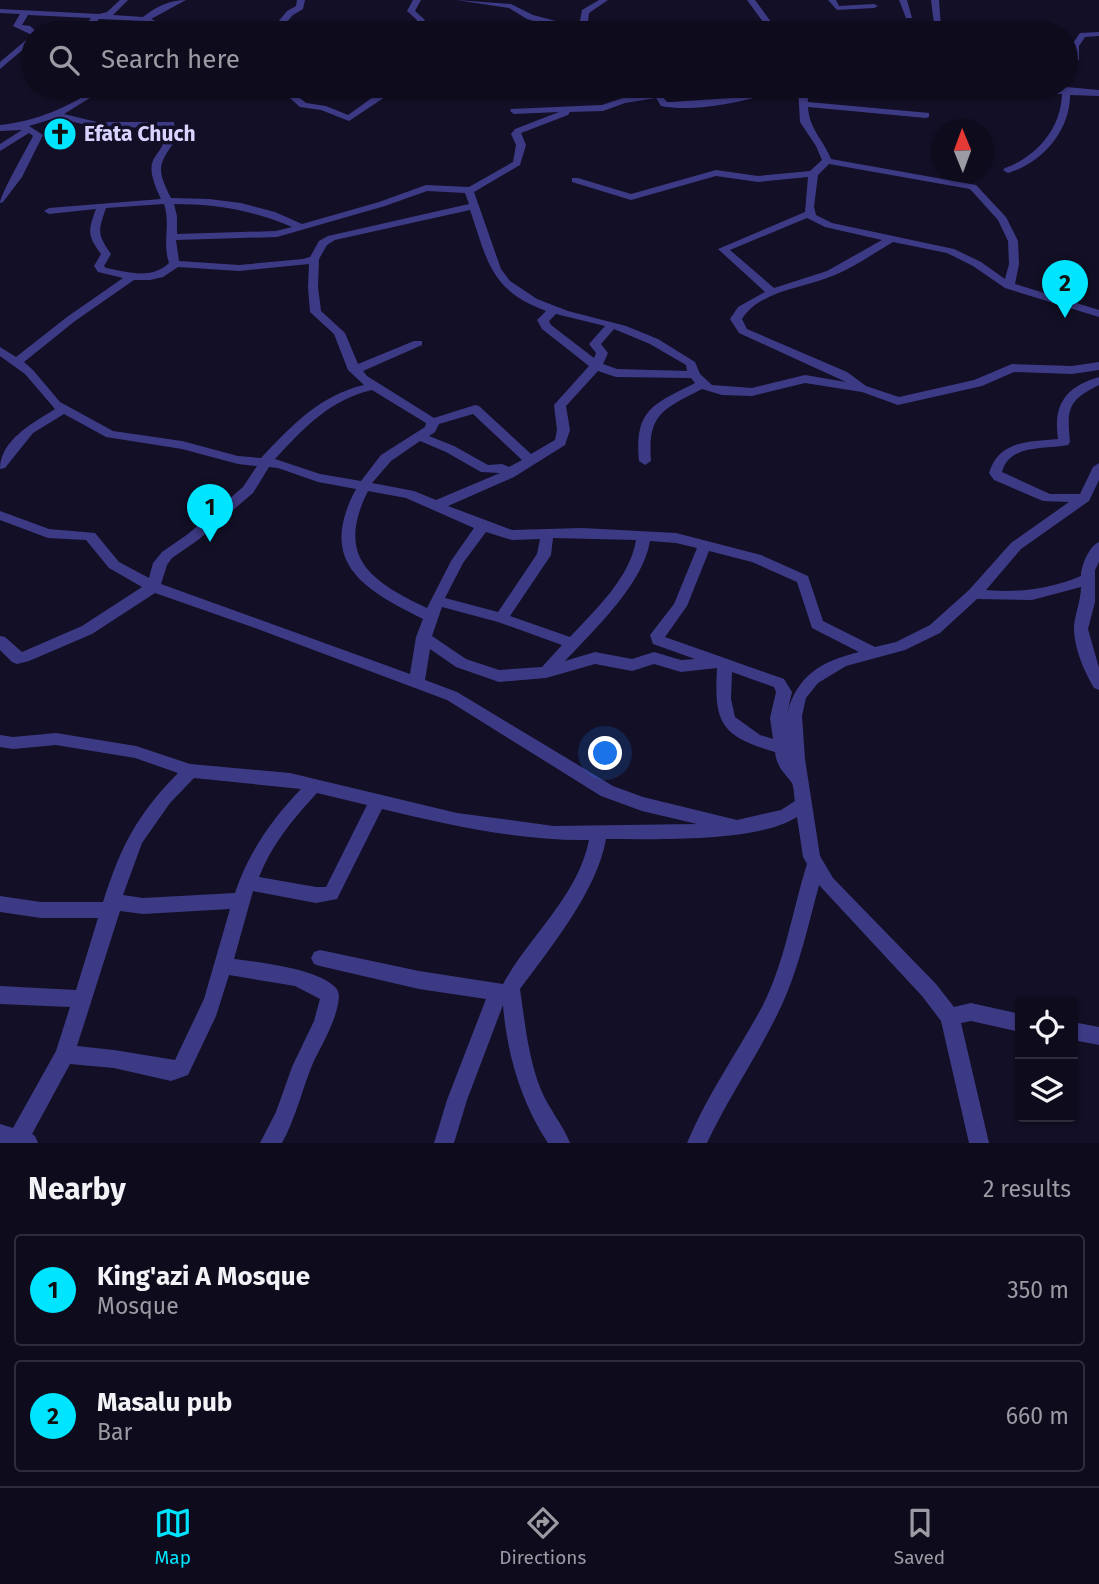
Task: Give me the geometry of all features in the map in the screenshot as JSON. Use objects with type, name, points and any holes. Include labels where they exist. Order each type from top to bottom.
[{"type":"street","points":[[93,21],[96,17],[110,14],[124,0]]},
{"type":"street","points":[[150,21],[153,12],[182,0]]},
{"type":"street","points":[[283,21],[299,8],[300,0]]},
{"type":"street","points":[[417,0],[411,11],[420,21]]},
{"type":"street","points":[[460,0],[511,6],[530,17],[545,21]]},
{"type":"street","points":[[584,21],[585,12],[604,0]]},
{"type":"street","points":[[751,0],[766,21]]},
{"type":"street","points":[[832,0],[836,8],[874,6]]},
{"type":"street","points":[[903,0],[909,16]]},
{"type":"street","points":[[935,0],[937,21]]},
{"type":"street","points":[[39,4],[44,14]]},
{"type":"street","points":[[0,11],[122,21]]},
{"type":"street","points":[[21,27],[17,26],[25,13]]},
{"type":"street","points":[[523,21],[530,17]]},
{"type":"street","points":[[1078,42],[1083,35],[1099,34]]},
{"type":"street","points":[[0,66],[21,47]]},
{"type":"street","points":[[0,54],[15,51]]},
{"type":"street","points":[[1078,91],[1099,93]]},
{"type":"street","points":[[0,148],[26,128],[89,98]]},
{"type":"street","points":[[291,98],[303,105],[319,107],[349,118],[378,98]]},
{"type":"street","points":[[510,98],[514,111],[526,126]]},
{"type":"street","points":[[514,111],[603,108],[639,98]]},
{"type":"street","points":[[660,98],[664,104],[671,105],[743,98]]},
{"type":"street","points":[[804,98],[804,122],[821,146],[827,161]]},
{"type":"street","points":[[1008,170],[1023,165],[1047,145],[1067,109],[1066,98]]},
{"type":"street","points":[[804,104],[926,115]]},
{"type":"street","points":[[170,237],[277,234],[382,204],[426,188],[470,190],[517,163],[521,145],[516,134],[526,126],[565,113],[566,109]]},
{"type":"street","points":[[51,116],[97,125],[171,124],[171,140],[155,167],[172,214],[170,237],[175,264]]},
{"type":"street","points":[[0,128],[26,128],[38,135],[23,163],[19,178],[0,200]]},
{"type":"street","points":[[575,180],[631,197],[716,173],[758,179],[813,174],[827,161]]},
{"type":"street","points":[[827,161],[973,187],[1002,219],[1013,241],[1014,264],[1009,286]]},
{"type":"street","points":[[809,214],[813,174]]},
{"type":"street","points":[[470,190],[499,275],[520,292],[553,311],[612,325],[687,360],[698,379]]},
{"type":"street","points":[[49,211],[167,202],[235,204],[272,214],[301,227]]},
{"type":"street","points":[[102,206],[93,231],[96,244],[106,254],[100,268],[134,275],[162,276],[175,264],[239,268],[314,259]]},
{"type":"street","points":[[433,422],[373,386],[354,370],[339,333],[316,312],[314,259],[323,243],[332,237],[474,206]]},
{"type":"street","points":[[773,293],[723,249],[809,214],[830,225],[957,253],[1009,286],[1099,314]]},
{"type":"street","points":[[864,389],[843,374],[743,331],[736,319],[739,311],[773,293],[832,273],[892,238]]},
{"type":"street","points":[[18,362],[64,324],[134,275]]},
{"type":"street","points":[[553,311],[543,320],[546,327],[596,366],[626,375],[698,379],[714,390],[737,393],[805,379],[864,389],[886,398],[903,401],[978,383],[1012,368],[1072,370],[1099,366]]},
{"type":"street","points":[[437,505],[509,474],[561,442],[565,428],[559,413],[560,405],[596,366],[602,353],[595,344],[612,325]]},
{"type":"street","points":[[354,370],[418,343]]},
{"type":"street","points":[[0,350],[18,362],[39,382],[48,398],[110,434],[182,445],[238,460],[266,461],[318,478],[401,492],[512,536],[582,533],[676,538],[756,558],[797,575],[806,583],[817,624],[873,652]]},
{"type":"street","points":[[645,461],[642,433],[651,416],[665,401],[698,379]]},
{"type":"street","points":[[1084,498],[1048,498],[999,478],[995,473],[996,467],[1008,454],[1030,444],[1064,442],[1062,414],[1067,403],[1073,396],[1099,381]]},
{"type":"street","points":[[0,641],[17,658],[24,657],[88,630],[153,587],[160,563],[167,555],[193,537],[248,490],[266,461],[305,419],[347,392],[373,386]]},
{"type":"street","points":[[0,465],[29,430],[64,409]]},
{"type":"street","points":[[433,422],[475,409],[531,461]]},
{"type":"street","points":[[430,615],[390,597],[371,582],[355,564],[346,542],[345,527],[364,487],[385,459],[431,429],[433,422]]},
{"type":"street","points":[[420,437],[450,449],[486,469],[502,468],[509,474]]},
{"type":"street","points":[[979,1143],[950,1017],[929,990],[827,883],[815,865],[804,804],[794,716],[799,696],[825,671],[841,662],[900,646],[924,635],[950,617],[1016,546],[1084,498],[1099,467]]},
{"type":"street","points":[[0,515],[48,533],[90,536],[114,565],[153,587],[452,696],[607,791],[642,804],[742,827]]},
{"type":"street","points":[[417,682],[423,637],[430,615],[468,546],[483,526]]},
{"type":"street","points":[[501,618],[544,555],[547,534]]},
{"type":"street","points":[[546,672],[636,565],[645,547],[645,536]]},
{"type":"street","points":[[705,545],[680,606],[657,638],[663,643],[772,679],[782,687],[783,699],[778,718],[785,766],[801,782]]},
{"type":"street","points":[[1099,547],[1087,579],[1088,602],[1081,629],[1083,642],[1099,684]]},
{"type":"street","points":[[974,594],[1027,596],[1070,587],[1087,579]]},
{"type":"street","points":[[437,601],[501,618],[572,643]]},
{"type":"street","points":[[423,637],[461,663],[499,676],[546,672],[595,658],[632,665],[654,658],[690,666],[722,663]]},
{"type":"street","points":[[1083,642],[1099,643]]},
{"type":"street","points":[[722,663],[723,699],[728,720],[755,740],[782,748]]},
{"type":"street","points":[[0,741],[13,743],[56,739],[136,752],[190,771],[266,777],[499,828],[554,833],[693,831],[742,827],[785,816],[804,804]]},
{"type":"street","points":[[15,1140],[65,1054],[122,870],[144,823],[163,797],[190,771]]},
{"type":"street","points":[[65,1054],[114,1059],[171,1071],[179,1070],[212,1002],[239,901],[252,866],[274,829],[313,787]]},
{"type":"street","points":[[246,882],[316,895],[331,894],[377,801]]},
{"type":"street","points":[[444,1143],[457,1100],[505,994],[567,909],[595,855],[599,833]]},
{"type":"street","points":[[696,1143],[716,1102],[769,1012],[789,964],[815,865]]},
{"type":"street","points":[[3,909],[41,910],[239,901]]},
{"type":"street","points":[[320,958],[365,970],[505,994]]},
{"type":"street","points":[[222,966],[272,973],[311,984],[330,995],[327,1010],[300,1070],[286,1118],[270,1143]]},
{"type":"street","points":[[505,994],[532,1094],[543,1119],[560,1143]]},
{"type":"street","points":[[0,995],[84,999]]},
{"type":"street","points":[[950,1017],[971,1012],[1015,1022]]},
{"type":"street","points":[[1078,1032],[1099,1036]]},
{"type":"place","name":"Efata Chuch","points":[[60,134]]},
{"type":"place","name":"Masalu pub","points":[[1065,318]]},
{"type":"place","name":"King'azi A Mosque","points":[[210,542]]}]
